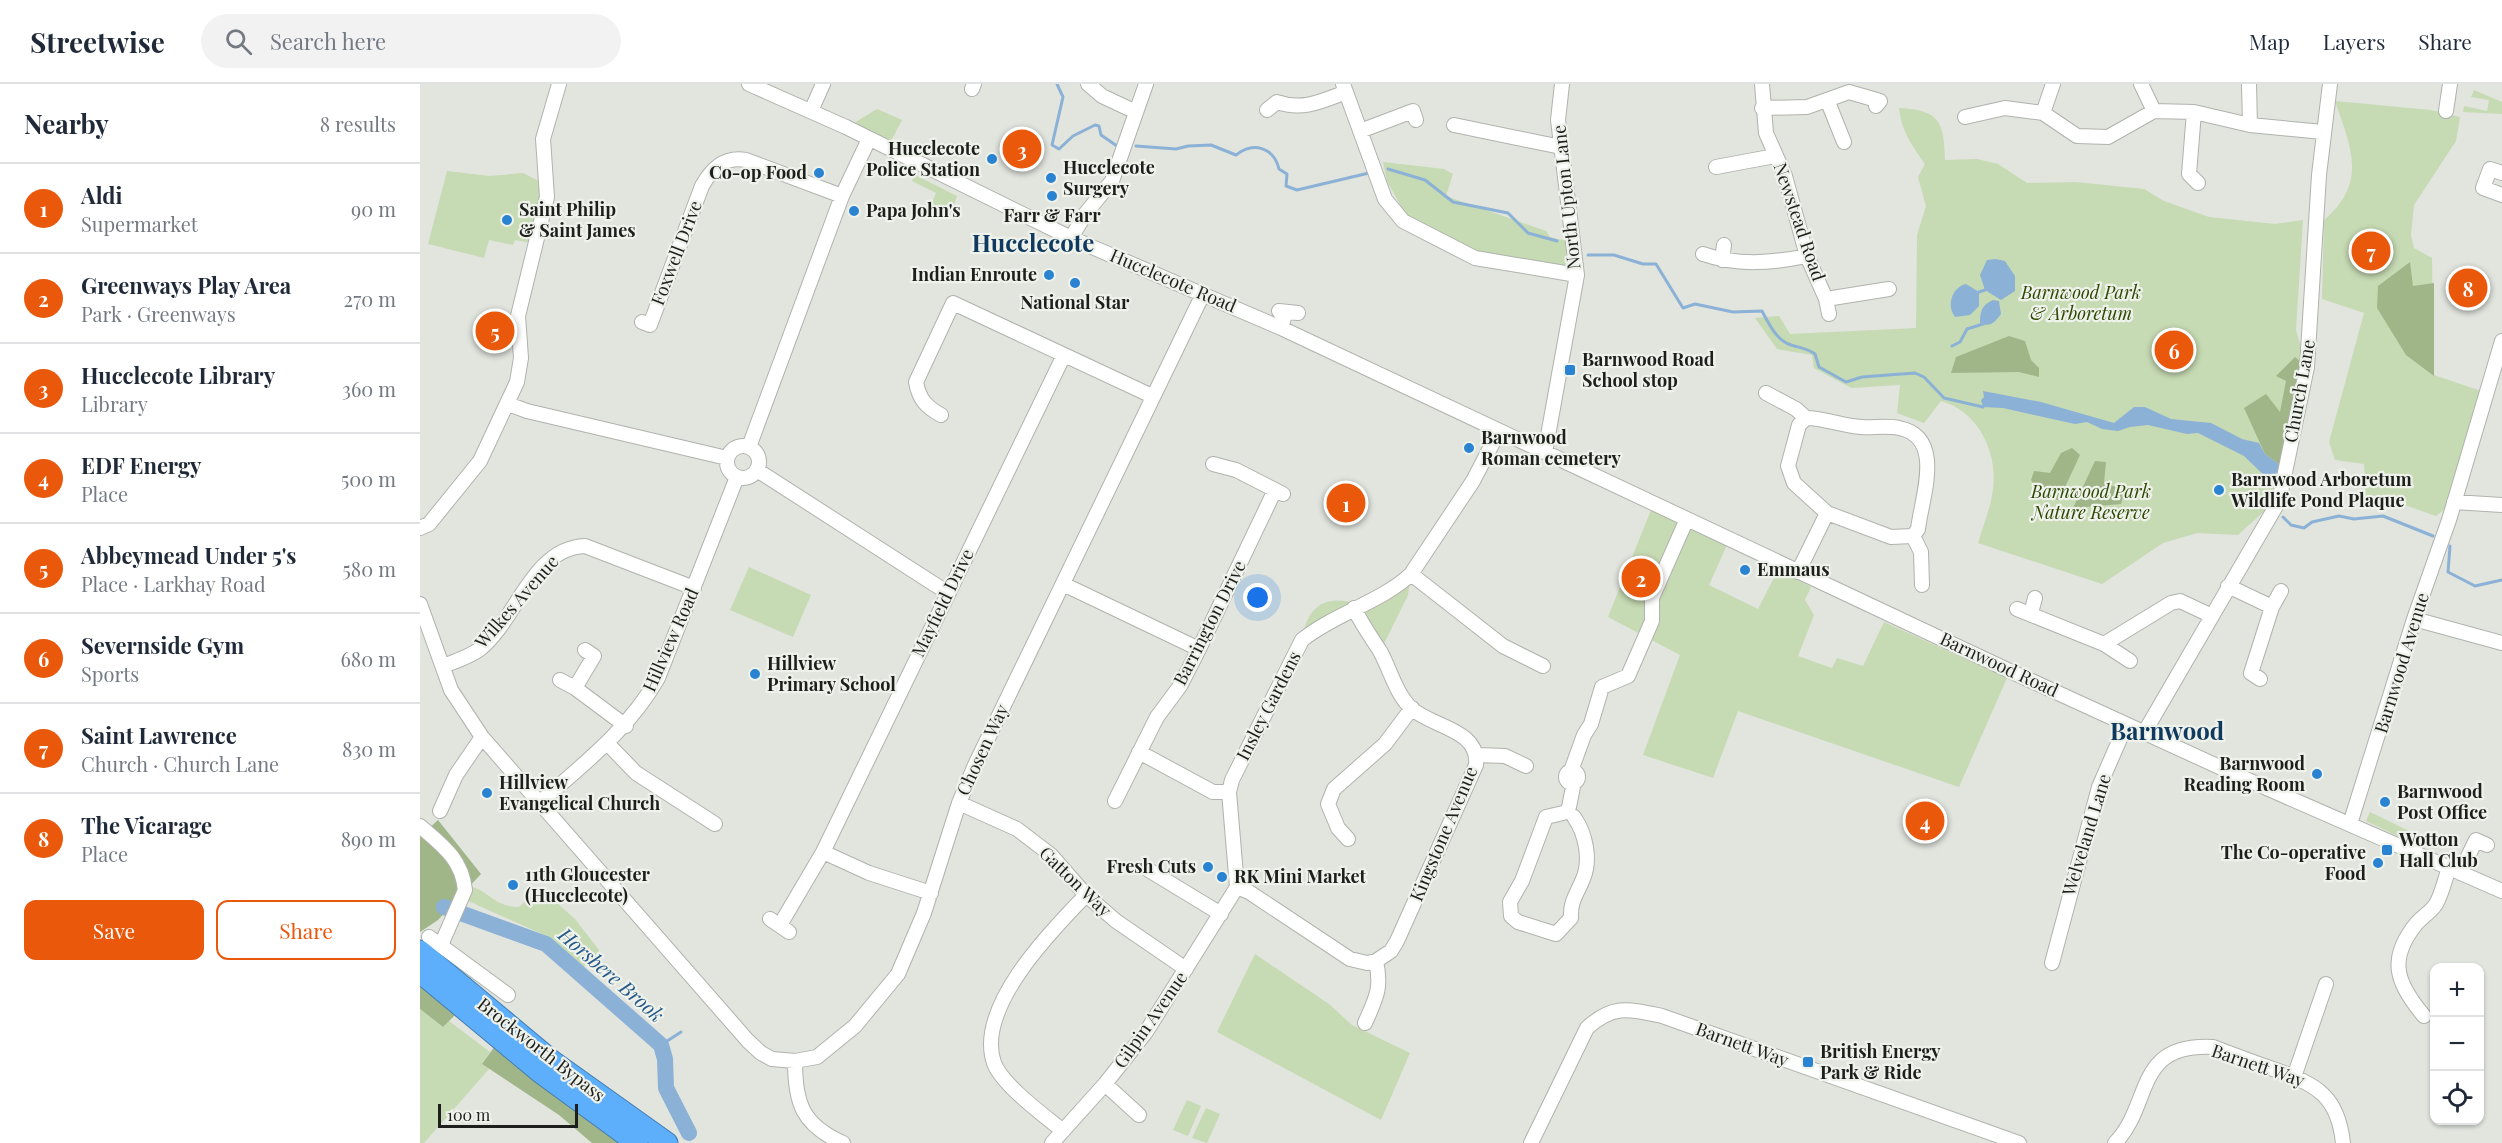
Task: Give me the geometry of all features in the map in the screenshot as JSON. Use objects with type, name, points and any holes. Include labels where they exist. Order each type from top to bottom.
[{"type":"highway","name":"Brockworth Bypass","points":[[424,944],[552,1061],[667,1143]]},
{"type":"highway","name":"Brockworth Bypass","points":[[420,972],[540,1072],[637,1143]]},
{"type":"street","points":[[420,528],[429,524],[480,460],[517,382],[521,358],[518,316],[547,197],[543,139],[559,84]]},
{"type":"street","name":"Hucclecote Road","points":[[749,84],[811,111],[1071,238],[1281,328],[1499,430]]},
{"type":"street","points":[[811,111],[824,84]]},
{"type":"street","points":[[1088,84],[1102,96],[1136,112]]},
{"type":"street","points":[[1071,238],[1086,213],[1112,182],[1146,84]]},
{"type":"street","name":"North Upton Lane","points":[[1545,452],[1577,275],[1558,120],[1562,84]]},
{"type":"street","name":"Newstead Road","points":[[1762,84],[1762,108],[1766,133],[1785,176],[1807,256],[1826,299],[1889,289]]},
{"type":"street","points":[[2043,113],[2053,84]]},
{"type":"street","points":[[2141,84],[2154,111]]},
{"type":"street","points":[[2249,84],[2250,125]]},
{"type":"street","name":"Church Lane","points":[[2144,733],[2210,615],[2279,501],[2305,378],[2311,338],[2323,132],[2330,84]]},
{"type":"street","points":[[2446,111],[2450,84]]},
{"type":"street","points":[[1272,101],[1298,107],[1310,106],[1345,88],[1385,199],[1403,221],[1475,258],[1577,275]]},
{"type":"street","points":[[1762,108],[1807,107],[1828,102],[1850,88],[1882,103]]},
{"type":"street","points":[[1828,102],[1844,142]]},
{"type":"street","points":[[1965,117],[2005,108],[2043,113],[2077,136],[2108,137],[2154,111],[2194,112],[2250,125],[2323,132]]},
{"type":"street","points":[[1360,131],[1413,111]]},
{"type":"street","points":[[2194,112],[2189,174],[2198,183]]},
{"type":"street","points":[[1454,125],[1561,147]]},
{"type":"street","points":[[748,447],[842,196],[869,139]]},
{"type":"street","points":[[1721,164],[1775,156]]},
{"type":"street","name":"Foxwell Drive","points":[[650,325],[702,186],[718,166],[729,160],[746,160],[810,186],[842,196]]},
{"type":"street","points":[[2502,173],[2490,169],[2483,188],[2502,195]]},
{"type":"street","points":[[1722,260],[1724,245]]},
{"type":"street","points":[[1703,254],[1722,260],[1783,261],[1807,256]]},
{"type":"street","name":"Chosen Way","points":[[420,604],[462,709],[482,737],[540,802],[677,967],[698,985],[761,1053],[772,1059],[795,1060],[817,1057],[841,1040],[898,974],[931,893],[959,803],[1152,396],[1203,294]]},
{"type":"street","points":[[1826,299],[1829,314]]},
{"type":"street","points":[[931,413],[918,393],[917,377],[953,303],[1152,396]]},
{"type":"street","points":[[1281,328],[1284,318],[1279,311],[1298,313]]},
{"type":"street","name":"Barnwood Avenue","points":[[2350,824],[2414,619],[2454,502],[2502,342]]},
{"type":"street","name":"Mayfield Drive","points":[[779,926],[823,852],[1064,355]]},
{"type":"street","points":[[1766,393],[1796,409],[1806,418],[1859,427],[1897,427],[1913,433],[1925,443],[1928,457],[1918,529],[1913,536]]},
{"type":"street","points":[[508,404],[527,411],[727,458]]},
{"type":"street","points":[[1806,418],[1799,425],[1788,466],[1794,483],[1827,513],[1891,537],[1913,536]]},
{"type":"street","name":"Barnwood Road","points":[[1499,430],[1686,521],[2144,733],[2502,891]]},
{"type":"street","name":"Insley Gardens","points":[[1237,887],[1229,792],[1232,780],[1302,640],[1353,608],[1397,585],[1411,574],[1473,481],[1499,430]]},
{"type":"street","points":[[748,447],[758,457],[757,470],[746,478],[737,477],[728,468],[727,458],[735,448],[748,447]]},
{"type":"street","name":"Barrington Drive","points":[[1115,801],[1139,752],[1199,649],[1279,492],[1236,470],[1209,468]]},
{"type":"street","points":[[757,470],[948,593]]},
{"type":"street","name":"Hillview Road","points":[[540,802],[626,726],[658,678],[737,477]]},
{"type":"street","points":[[2454,502],[2502,505]]},
{"type":"street","points":[[1798,572],[1827,513]]},
{"type":"street","points":[[1569,812],[1546,817],[1522,881],[1510,902],[1511,916],[1518,922],[1556,934],[1571,918],[1570,905],[1583,881],[1588,859],[1580,825],[1569,812],[1573,777],[1584,735],[1592,724],[1602,687],[1628,676],[1652,621],[1652,598],[1686,521]]},
{"type":"street","points":[[1913,536],[1921,552],[1922,585]]},
{"type":"street","name":"Wilkes Avenue","points":[[443,666],[466,658],[482,648],[550,558],[572,547],[585,546],[694,588]]},
{"type":"street","points":[[1411,574],[1503,646],[1544,666]]},
{"type":"street","points":[[1063,584],[1199,649]]},
{"type":"street","points":[[2228,586],[2272,607]]},
{"type":"street","points":[[2260,679],[2251,673],[2272,607],[2281,591]]},
{"type":"street","points":[[2035,598],[2024,611],[2104,644],[2130,661]]},
{"type":"street","points":[[2104,644],[2171,603],[2180,601],[2210,615]]},
{"type":"street","name":"Kingstone Avenue","points":[[1353,608],[1412,708],[1424,717],[1456,732],[1468,741],[1477,755],[1476,765],[1397,940],[1391,951],[1376,962]]},
{"type":"street","points":[[2414,619],[2502,643]]},
{"type":"street","points":[[575,688],[594,655]]},
{"type":"street","points":[[560,680],[575,688],[626,726]]},
{"type":"street","points":[[1348,839],[1338,828],[1328,804],[1334,789],[1385,744],[1412,708]]},
{"type":"street","name":"Welveland Lane","points":[[2057,957],[2074,875],[2099,787],[2126,724]]},
{"type":"street","points":[[440,811],[456,775],[482,737]]},
{"type":"street","points":[[607,743],[636,773],[715,824]]},
{"type":"street","points":[[1139,752],[1213,792],[1229,792]]},
{"type":"street","points":[[1477,755],[1505,756],[1526,766]]},
{"type":"street","name":"Gatton Way","points":[[959,803],[1017,829],[1051,855],[1086,895],[1116,921],[1186,969]]},
{"type":"street","points":[[420,826],[451,852],[461,870],[465,890],[441,945]]},
{"type":"street","points":[[2424,1016],[2405,993],[2398,967],[2403,944],[2416,924],[2436,904],[2454,871],[2482,838]]},
{"type":"street","points":[[823,852],[869,873],[931,893]]},
{"type":"street","points":[[1147,869],[1221,914]]},
{"type":"street","points":[[1237,887],[1249,892],[1350,959],[1367,963],[1376,962],[1380,981],[1379,993],[1365,1023]]},
{"type":"street","name":"Gilpin Avenue","points":[[1052,1143],[1105,1084],[1146,1032],[1237,887]]},
{"type":"street","points":[[1064,1131],[1021,1096],[994,1064],[994,1021],[1010,989],[1029,960],[1056,925],[1086,895]]},
{"type":"street","points":[[424,944],[441,945],[508,995]]},
{"type":"street","points":[[2294,1077],[2326,984]]},
{"type":"street","name":"Barnett Way","points":[[1531,1141],[1587,1028],[1606,1015],[1628,1009],[1662,1016],[2019,1143]]},
{"type":"street","name":"Barnett Way","points":[[2115,1143],[2128,1127],[2151,1073],[2160,1062],[2186,1049],[2213,1047],[2307,1082],[2324,1093],[2341,1123],[2343,1143]]},
{"type":"street","points":[[795,1060],[796,1096],[805,1115],[821,1133],[843,1143]]},
{"type":"street","points":[[1105,1084],[1139,1115]]},
{"type":"green space","points":[[2474,90],[2502,102],[2502,114],[2463,112],[2464,106],[2487,111],[2489,100],[2471,97]]},
{"type":"green space","points":[[2335,101],[2431,110],[2460,117],[2456,141],[2414,205],[2411,235],[2414,248],[2432,258],[2434,375],[2487,393],[2454,502],[2436,516],[2393,501],[2366,502],[2364,464],[2335,460],[2329,442],[2364,313],[2322,299],[2324,220],[2338,206],[2347,192],[2352,164],[2346,134]]},
{"type":"green space","name":"Barnwood Park & Arboretum","points":[[1899,108],[1923,112],[1937,120],[1943,136],[1945,160],[1977,159],[1998,164],[2027,183],[2075,182],[2144,189],[2164,201],[2209,217],[2275,224],[2303,220],[2296,330],[2307,367],[2273,484],[2276,487],[2272,504],[2238,535],[2197,533],[2163,543],[2102,584],[1978,543],[1991,503],[1994,475],[1988,448],[1975,423],[1954,406],[1941,401],[1924,423],[1897,413],[1900,385],[1851,388],[1814,368],[1812,355],[1777,349],[1755,318],[1779,316],[1790,334],[1916,328],[1917,235],[1926,206],[1918,177],[1925,164],[1905,131]]},
{"type":"green space","points":[[877,109],[902,120],[891,141],[854,123]]},
{"type":"green space","points":[[1383,162],[1444,169],[1453,174],[1446,196],[1546,231],[1550,237],[1571,242],[1573,263],[1554,269],[1480,255],[1407,217],[1387,181]]},
{"type":"green space","points":[[447,171],[490,176],[523,173],[541,182],[544,188],[532,243],[515,240],[513,245],[489,240],[484,258],[428,244]]},
{"type":"green space","points":[[915,175],[957,196],[952,210],[948,213],[929,210],[936,193],[912,181]]},
{"type":"green space","points":[[2410,262],[2413,286],[2434,283],[2434,376],[2406,355],[2377,308],[2378,286]]},
{"type":"green space","points":[[2009,336],[2025,341],[2031,360],[2039,368],[2039,377],[2019,372],[1951,373],[1956,357]]},
{"type":"green space","points":[[2295,357],[2307,367],[2280,465],[2265,454],[2244,408],[2266,394],[2280,412],[2286,381],[2276,376]]},
{"type":"green space","points":[[2072,448],[2080,455],[2059,500],[2050,498],[2031,480],[2034,471],[2050,473],[2061,453]]},
{"type":"green space","name":"Barnwood Park Nature Reserve","points":[[2095,461],[2106,462],[2104,483],[2125,490],[2121,504],[2073,508]]},
{"type":"green space","points":[[1651,510],[1727,545],[1709,585],[1758,609],[1778,570],[1811,587],[1805,600],[1814,615],[1798,656],[1832,668],[1837,658],[1863,666],[1884,622],[2007,678],[1959,787],[1738,711],[1713,778],[1643,755],[1680,655],[1608,617]]},
{"type":"green space","points":[[749,567],[811,595],[793,637],[730,610]]},
{"type":"green space","points":[[1411,574],[1408,595],[1379,654],[1354,606],[1302,640],[1308,618],[1320,605],[1336,600],[1358,604]]},
{"type":"green space","points":[[2370,812],[2409,831],[2406,840],[2366,821]]},
{"type":"green space","points":[[438,820],[481,874],[438,920],[420,932],[420,832],[423,834]]},
{"type":"green space","points":[[469,886],[503,904],[519,907],[540,888],[575,919],[599,950],[593,962],[588,966],[578,966],[542,934],[464,899]]},
{"type":"green space","points":[[1255,954],[1329,1004],[1352,1025],[1410,1053],[1381,1120],[1217,1032]]},
{"type":"green space","points":[[420,983],[455,1015],[443,1027],[420,1009]]},
{"type":"green space","points":[[420,1009],[443,1027],[449,1021],[490,1052],[482,1064],[489,1069],[424,1143],[420,1143]]},
{"type":"green space","points":[[495,1046],[627,1143],[592,1143],[559,1115],[482,1064]]},
{"type":"green space","points":[[1187,1100],[1201,1106],[1188,1136],[1173,1130]]},
{"type":"green space","points":[[1206,1108],[1220,1114],[1207,1143],[1192,1138]]},
{"type":"water","points":[[1987,260],[2005,261],[2015,276],[2015,291],[2001,300],[1985,290],[1980,275]]},
{"type":"water","points":[[1966,284],[1979,292],[1979,306],[1970,315],[1955,317],[1951,308],[1952,298],[1957,289]]},
{"type":"water","points":[[1993,300],[1999,301],[2001,314],[1992,323],[1987,325],[1980,323],[1982,309]]},
{"type":"water","points":[[1983,391],[2041,402],[2114,423],[2134,407],[2145,407],[2171,419],[2211,423],[2242,439],[2259,443],[2265,454],[2280,465],[2273,484],[2244,456],[2198,433],[2187,434],[2148,425],[2118,431],[2102,429],[2087,422],[2075,424],[2003,408],[1983,407],[1981,400],[1984,397]]},
{"type":"waterway","points":[[1057,84],[1063,97],[1052,145],[1059,149],[1073,136],[1095,125],[1099,126],[1101,135],[1117,146]]},
{"type":"waterway","points":[[1136,146],[1176,149],[1211,145],[1236,155],[1250,148],[1262,149],[1273,156],[1279,169],[1287,174],[1286,186],[1297,190],[1369,173]]},
{"type":"waterway","points":[[1388,169],[1425,180],[1453,202],[1508,213],[1528,233],[1557,241]]},
{"type":"waterway","points":[[1588,255],[1614,255],[1643,264],[1656,264],[1683,308],[1695,304],[1733,312],[1762,311],[1782,340],[1812,352],[1815,354],[1819,367],[1846,382],[1862,377],[1915,373],[1924,377],[1944,398],[1983,407]]},
{"type":"waterway","points":[[1979,292],[1985,290]]},
{"type":"waterway","points":[[1952,346],[1960,342],[1967,329],[1983,324]]},
{"type":"waterway","points":[[2283,517],[2291,525],[2304,528],[2312,522],[2339,516],[2354,519],[2383,516],[2433,536]]},
{"type":"waterway","points":[[2450,546],[2448,572],[2475,586],[2502,580]]},
{"type":"waterway","name":"Horsbere Brook","points":[[444,907],[546,944],[661,1045],[665,1059],[666,1088],[689,1133]]},
{"type":"waterway","points":[[661,1045],[681,1032]]},
{"type":"place","name":"Hucclecote Library","points":[[1022,149]]},
{"type":"place","name":"Hucclecote Police Station","points":[[992,159]]},
{"type":"place","name":"Co-op Food","points":[[819,173]]},
{"type":"place","name":"Hucclecote Surgery","points":[[1051,178]]},
{"type":"place","name":"Farr & Farr","points":[[1052,196]]},
{"type":"place","name":"Papa John's","points":[[854,211]]},
{"type":"place","name":"Saint Philip & Saint James","points":[[507,220]]},
{"type":"place","name":"Saint Lawrence","points":[[2371,251]]},
{"type":"place","name":"Indian Enroute","points":[[1049,275]]},
{"type":"place","name":"National Star","points":[[1075,283]]},
{"type":"place","name":"The Vicarage","points":[[2468,288]]},
{"type":"place","name":"Abbeymead Under 5's","points":[[495,331]]},
{"type":"place","name":"Severnside Gym","points":[[2174,350]]},
{"type":"place","name":"Barnwood Road School stop","points":[[1570,370]]},
{"type":"place","name":"Barnwood Roman cemetery","points":[[1469,448]]},
{"type":"place","name":"Barnwood Arboretum Wildlife Pond Plaque","points":[[2219,490]]},
{"type":"place","name":"Aldi","points":[[1346,503]]},
{"type":"place","name":"Emmaus","points":[[1745,570]]},
{"type":"place","name":"Greenways Play Area","points":[[1641,578]]},
{"type":"place","name":"Hillview Primary School","points":[[755,674]]},
{"type":"place","name":"Barnwood Reading Room","points":[[2317,774]]},
{"type":"place","name":"Hillview Evangelical Church","points":[[487,793]]},
{"type":"place","name":"Barnwood Post Office","points":[[2385,802]]},
{"type":"place","name":"EDF Energy","points":[[1925,821]]},
{"type":"place","name":"Wotton Hall Club","points":[[2387,850]]},
{"type":"place","name":"The Co-operative Food","points":[[2378,863]]},
{"type":"place","name":"Fresh Cuts","points":[[1208,867]]},
{"type":"place","name":"RK Mini Market","points":[[1222,877]]},
{"type":"place","name":"11th Gloucester (Hucclecote)","points":[[513,885]]},
{"type":"place","name":"British Energy Park & Ride","points":[[1808,1062]]},
{"type":"district","name":"Hucclecote","points":[[1033,244]]},
{"type":"district","name":"Barnwood","points":[[2167,732]]}]
